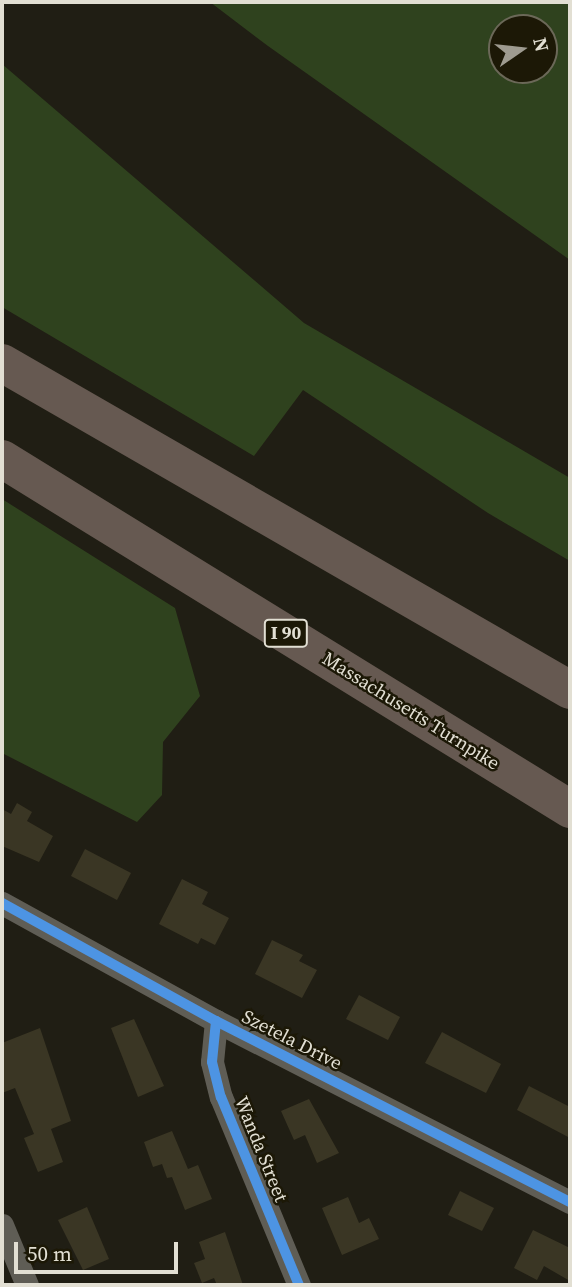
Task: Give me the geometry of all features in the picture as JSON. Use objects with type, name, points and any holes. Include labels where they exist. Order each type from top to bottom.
[{"type":"highway","points":[[2,363],[570,690]]},
{"type":"highway","name":"Massachusetts Turnpike","points":[[2,458],[570,809]]},
{"type":"street","name":"Szetela Drive","points":[[2,903],[216,1021],[570,1202]]},
{"type":"street","name":"Wanda Street","points":[[216,1021],[212,1062],[221,1097],[299,1285]]},
{"type":"street","points":[[2,1225],[27,1285]]},
{"type":"green space","points":[[210,2],[570,2],[570,260],[268,46]]},
{"type":"green space","points":[[2,64],[304,323],[570,478],[570,561],[488,513],[303,390],[254,456],[2,307]]},
{"type":"green space","points":[[2,499],[175,608],[200,696],[163,742],[162,795],[137,822],[2,753]]},
{"type":"building","points":[[17,803],[32,812],[27,821],[53,836],[39,862],[2,846],[2,809],[11,814]]},
{"type":"building","points":[[85,849],[131,873],[117,900],[71,876]]},
{"type":"building","points":[[182,879],[208,892],[202,904],[229,918],[215,945],[201,938],[198,944],[159,924]]},
{"type":"building","points":[[272,940],[303,955],[299,961],[317,970],[302,998],[255,974]]},
{"type":"building","points":[[359,995],[400,1017],[388,1040],[346,1019]]},
{"type":"building","points":[[134,1019],[164,1086],[138,1097],[111,1028]]},
{"type":"building","points":[[40,1028],[71,1121],[51,1129],[63,1162],[38,1172],[24,1138],[34,1134],[15,1088],[2,1093],[2,1043]]},
{"type":"building","points":[[442,1032],[501,1064],[486,1093],[425,1063]]},
{"type":"building","points":[[529,1086],[570,1107],[570,1138],[517,1110]]},
{"type":"building","points":[[309,1099],[339,1153],[317,1163],[305,1135],[294,1140],[281,1111]]},
{"type":"building","points":[[172,1131],[188,1169],[198,1165],[212,1199],[185,1210],[172,1177],[167,1178],[162,1164],[153,1167],[144,1142]]},
{"type":"building","points":[[460,1191],[494,1208],[482,1231],[448,1215]]},
{"type":"building","points":[[348,1197],[359,1223],[369,1218],[379,1239],[342,1255],[322,1208]]},
{"type":"building","points":[[87,1207],[109,1259],[83,1270],[58,1220]]},
{"type":"building","points":[[533,1230],[570,1248],[570,1281],[544,1266],[537,1280],[514,1268]]},
{"type":"building","points":[[225,1232],[243,1285],[217,1285],[214,1278],[202,1283],[194,1263],[205,1259],[199,1242]]},
{"type":"cycle path","points":[[2,903],[216,1021],[570,1202]]},
{"type":"cycle path","points":[[216,1021],[212,1062],[221,1097],[299,1285]]}]
